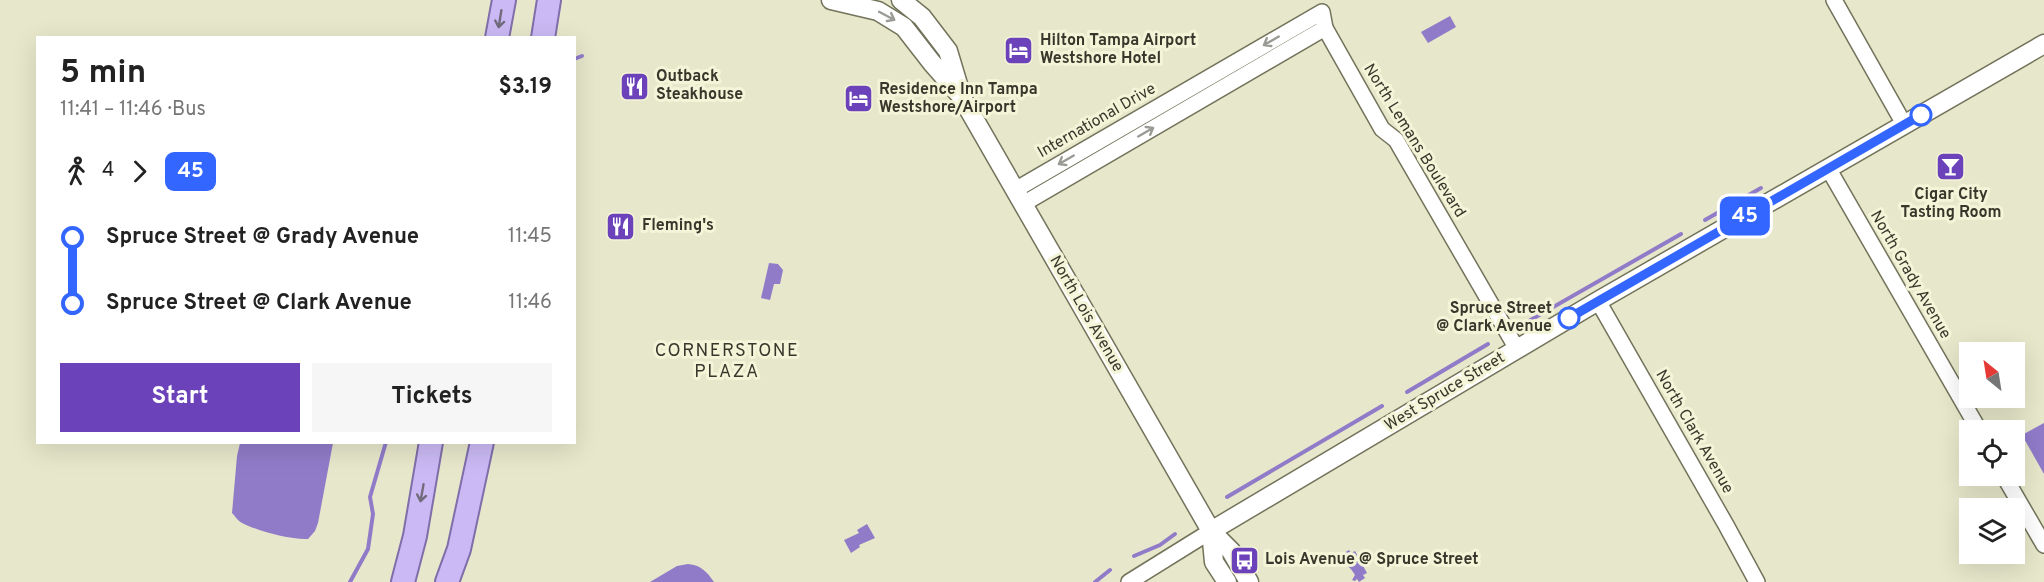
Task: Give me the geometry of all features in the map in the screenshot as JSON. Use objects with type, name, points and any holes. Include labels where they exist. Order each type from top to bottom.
[{"type":"main road","points":[[497,36],[504,0]]},
{"type":"main road","points":[[543,33],[549,0]]},
{"type":"main road","points":[[543,33],[563,0]]},
{"type":"main road","points":[[403,582],[415,536],[431,444]]},
{"type":"main road","points":[[447,582],[459,549],[482,444]]},
{"type":"street","name":"North Lois Avenue","points":[[831,0],[878,11],[904,27],[961,96],[1211,531],[1231,551],[1249,582]]},
{"type":"street","name":"North Lois Avenue","points":[[901,0],[922,17],[948,51],[961,96]]},
{"type":"street","points":[[1834,0],[1904,124]]},
{"type":"street","name":"North Lemans Boulevard","points":[[1322,12],[1325,28],[1382,129],[1396,140],[1517,349]]},
{"type":"street","name":"International Drive","points":[[1019,197],[1099,141],[1322,12]]},
{"type":"street","name":"International Drive","points":[[1019,197],[1107,155],[1325,28]]},
{"type":"street","name":"West Spruce Street","points":[[1129,582],[1598,301],[2044,44]]},
{"type":"street","points":[[1238,61],[1246,74]]},
{"type":"street","points":[[1099,141],[1107,155]]},
{"type":"street","name":"North Grady Avenue","points":[[1828,168],[1973,420]]},
{"type":"street","name":"North Clark Avenue","points":[[1598,301],[1757,582]]},
{"type":"street","points":[[2010,486],[2044,545]]},
{"type":"street","name":"North Lois Avenue","points":[[1211,531],[1214,561],[1227,582]]},
{"type":"shaded area","points":[[1450,16],[1456,27],[1428,43],[1421,32]]},
{"type":"shaded area","points":[[769,263],[778,264],[783,270],[780,284],[774,284],[770,300],[761,298]]},
{"type":"shaded area","points":[[2044,423],[2044,474],[2025,440],[2025,433]]},
{"type":"shaded area","points":[[240,444],[333,444],[318,523],[308,539],[283,536],[257,529],[241,522],[232,513]]},
{"type":"shaded area","points":[[867,524],[875,538],[859,545],[860,547],[851,553],[844,540],[859,533],[857,530]]},
{"type":"shaded area","points":[[1349,550],[1351,553],[1355,551],[1367,573],[1363,575],[1365,578],[1359,582],[1357,579],[1352,580],[1355,575],[1339,556]]},
{"type":"shaded area","points":[[688,564],[703,570],[714,582],[650,582],[677,566]]},
{"type":"waterway","points":[[576,58],[582,56]]},
{"type":"waterway","points":[[1705,220],[1761,188]]},
{"type":"waterway","points":[[1520,326],[1681,234]]},
{"type":"waterway","points":[[1407,392],[1488,344]]},
{"type":"waterway","points":[[1227,497],[1382,406]]},
{"type":"waterway","points":[[350,582],[368,549],[373,514],[370,497],[385,444]]},
{"type":"waterway","points":[[1134,556],[1160,545],[1175,534]]},
{"type":"waterway","points":[[1095,582],[1110,570]]},
{"type":"bus line","name":"45","points":[[1569,318],[1921,115]]},
{"type":"place","name":"Hilton Tampa Airport Westshore Hotel","points":[[1019,50]]},
{"type":"place","name":"Outback Steakhouse","points":[[635,86]]},
{"type":"place","name":"Residence Inn Tampa Westshore/Airport","points":[[858,99]]},
{"type":"place","name":"Cigar City Tasting Room","points":[[1951,167]]},
{"type":"place","name":"Fleming's","points":[[621,226]]},
{"type":"place","name":"Spruce Street @ Clark Avenue","points":[[1569,318]]},
{"type":"place","name":"Lois Avenue @ Spruce Street","points":[[1244,560]]},
{"type":"district","name":"CORNERSTONE PLAZA","points":[[727,361]]}]
